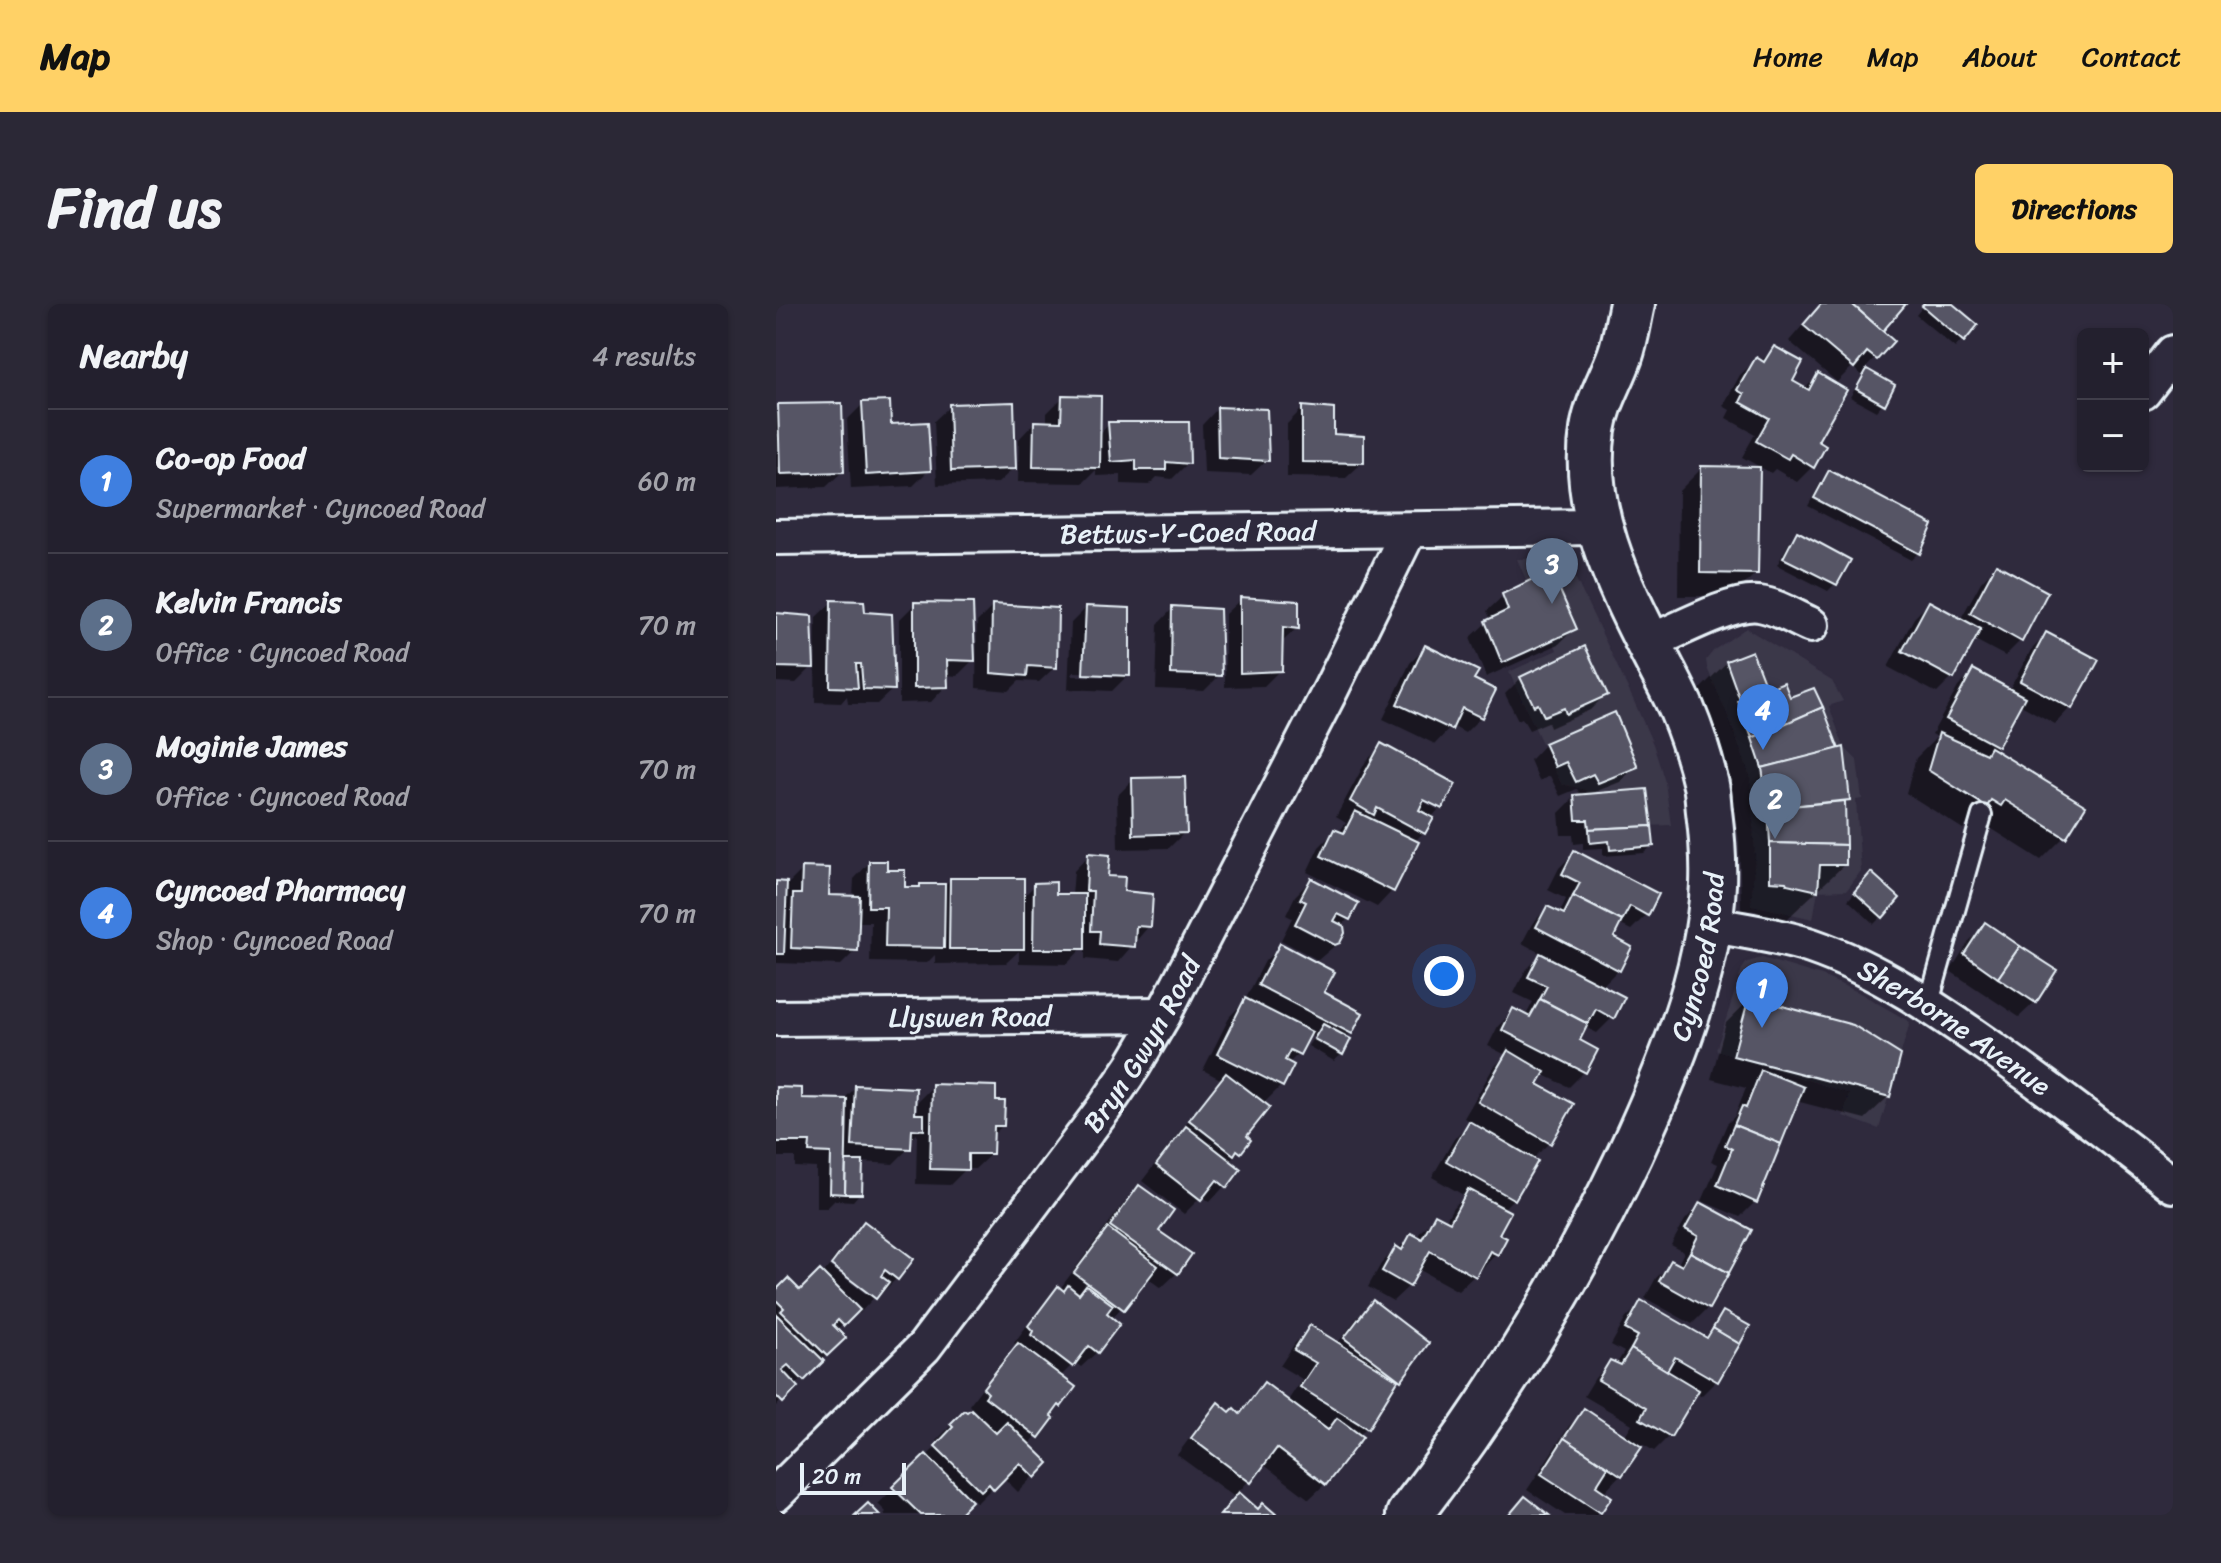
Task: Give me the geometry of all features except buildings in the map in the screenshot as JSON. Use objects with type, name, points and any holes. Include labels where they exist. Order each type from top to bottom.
[{"type":"street","name":"Cyncoed Road","points":[[1409,1515],[1453,1458],[1525,1349],[1610,1197],[1661,1084],[1685,1018],[1709,924],[1713,837],[1700,759],[1681,708],[1622,588],[1600,527],[1594,494],[1591,461],[1593,429],[1602,397],[1621,353],[1632,304]]},
{"type":"street","name":"Cyncoed Road","points":[[1621,353],[1640,337],[1657,304]]},
{"type":"street","points":[[2149,384],[2173,353]]},
{"type":"street","name":"Bettws-Y-Coed Road","points":[[776,537],[1600,527]]},
{"type":"street","name":"Bryn Gwyn Road","points":[[776,1494],[924,1347],[1105,1107],[1141,1054],[1331,689],[1409,530]]},
{"type":"street","points":[[1648,643],[1734,606],[1750,603],[1764,604],[1811,625]]},
{"type":"street","name":"Sherborne Avenue","points":[[1709,924],[1811,946],[1852,964],[1928,1006],[2066,1101],[2173,1185]]},
{"type":"street","name":"Llyswen Road","points":[[776,1018],[1163,1015]]},
{"type":"lane","points":[[1928,1006],[1982,815]]},
{"type":"shaded area","points":[[1566,558],[1653,744],[1665,782],[1671,825],[1620,827],[1586,794],[1586,790],[1561,784],[1509,672],[1557,650],[1517,559]]},
{"type":"shaded area","points":[[1746,628],[1832,681],[1843,701],[1829,706],[1844,747],[1857,760],[1862,799],[1856,800],[1861,871],[1847,890],[1818,891],[1813,919],[1751,905],[1755,857],[1750,776],[1706,660],[1714,650]]},
{"type":"shaded area","points":[[1762,958],[1822,976],[1858,992],[1910,1022],[1879,1129],[1843,1116],[1849,1094],[1716,1050],[1742,969],[1747,962]]},
{"type":"place","name":"Moginie James","points":[[1552,604]]},
{"type":"place","name":"Cyncoed Pharmacy","points":[[1763,750]]},
{"type":"place","name":"Kelvin Francis","points":[[1775,839]]},
{"type":"place","name":"Co-op Food","points":[[1762,1028]]}]
